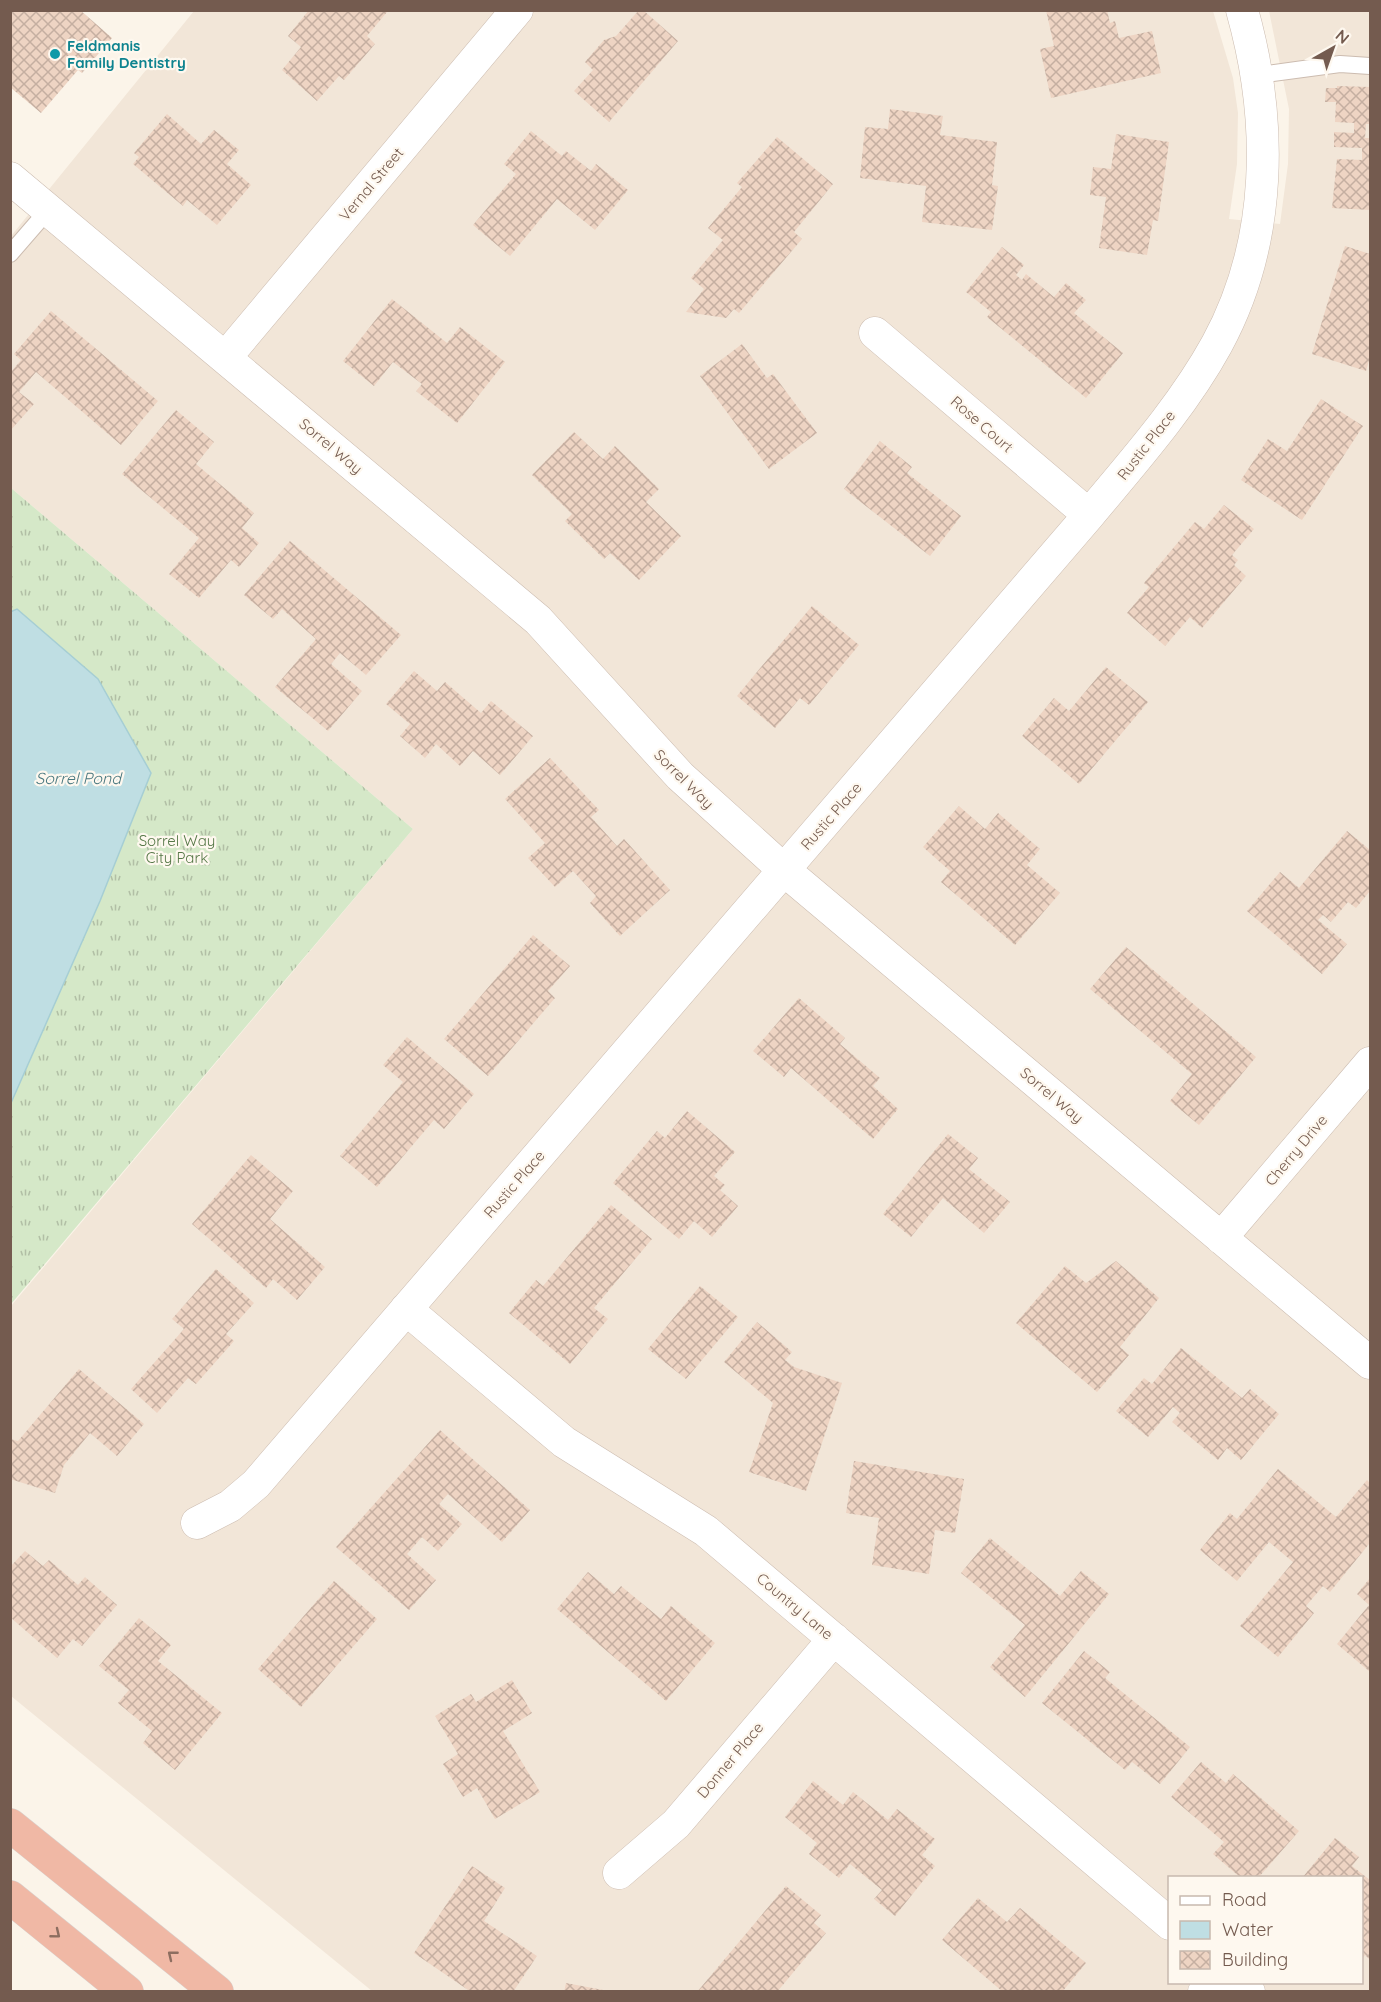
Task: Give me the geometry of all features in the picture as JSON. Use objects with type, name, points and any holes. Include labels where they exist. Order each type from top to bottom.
[{"type":"highway","points":[[10,1825],[217,1992]]},
{"type":"highway","points":[[10,1897],[127,1992]]},
{"type":"street","name":"Vernal Street","points":[[225,358],[517,10]]},
{"type":"street","name":"Rustic Place","points":[[197,1523],[230,1506],[256,1484],[1089,515],[1160,429],[1190,387],[1217,345],[1233,312],[1254,242],[1260,207],[1265,138],[1258,75],[1242,10]]},
{"type":"street","name":"Sorrel Way","points":[[11,179],[538,620],[680,776],[784,870],[1371,1363]]},
{"type":"street","name":"Rose Court","points":[[875,333],[1089,515]]},
{"type":"street","name":"Cherry Drive","points":[[1221,1238],[1371,1063]]},
{"type":"street","name":"Country Lane","points":[[406,1309],[564,1442],[706,1531],[1168,1922]]},
{"type":"street","name":"Donner Place","points":[[619,1873],[676,1824],[834,1639]]},
{"type":"lane","points":[[1258,75],[1340,64],[1371,66]]},
{"type":"lane","points":[[10,254],[49,209]]},
{"type":"shaded area","points":[[194,11],[1213,11],[1233,78],[1238,113],[1237,164],[1229,219],[1280,224],[1288,164],[1289,109],[1269,11],[1370,11],[1370,1991],[372,1991],[11,1696],[11,1306],[413,829],[11,488],[11,236]]},
{"type":"green space","name":"Sorrel Way City Park","points":[[11,488],[413,829],[11,1304]]},
{"type":"water","name":"Sorrel Pond","points":[[17,609],[98,679],[151,773],[100,901],[11,1103],[10,612]]},
{"type":"building","name":"Feldmanis Family Dentistry","points":[[10,10],[80,10],[112,38],[82,73],[78,70],[41,113],[10,87]]},
{"type":"building","points":[[309,10],[387,12],[367,36],[375,44],[344,80],[339,76],[317,101],[282,70],[301,47],[288,36]]},
{"type":"building","points":[[639,10],[643,10],[678,41],[609,122],[574,91],[593,70],[585,62],[604,40],[616,36]]},
{"type":"building","points":[[1046,10],[1107,10],[1110,23],[1115,21],[1119,38],[1152,31],[1161,73],[1051,98],[1040,49],[1054,46]]},
{"type":"building","points":[[1337,86],[1370,87],[1370,124],[1366,124],[1365,138],[1370,138],[1370,210],[1332,208],[1337,159],[1362,160],[1362,148],[1334,147],[1334,132],[1354,133],[1354,123],[1335,122],[1336,102],[1325,102],[1326,88],[1337,88]]},
{"type":"building","points":[[890,109],[943,116],[940,135],[997,142],[992,185],[998,186],[992,230],[922,222],[926,186],[860,178],[865,127],[888,129]]},
{"type":"building","points":[[167,114],[201,144],[214,130],[239,150],[227,164],[251,185],[217,225],[187,200],[183,206],[133,164],[139,157],[134,153]]},
{"type":"building","points":[[531,131],[562,156],[566,151],[591,171],[596,164],[628,190],[595,230],[557,199],[510,256],[473,225],[516,174],[504,164]]},
{"type":"building","points":[[1116,134],[1169,142],[1158,221],[1153,220],[1147,255],[1099,248],[1106,197],[1090,195],[1093,167],[1111,169]]},
{"type":"building","points":[[777,137],[833,184],[794,232],[802,239],[739,313],[734,309],[726,318],[686,312],[704,289],[691,278],[723,240],[708,228],[742,187],[737,183]]},
{"type":"building","points":[[1345,246],[1370,254],[1370,357],[1366,371],[1312,354]]},
{"type":"building","points":[[1002,247],[1024,265],[1016,275],[1022,280],[1026,274],[1054,297],[1066,283],[1086,300],[1074,313],[1123,353],[1086,398],[987,317],[991,312],[966,292]]},
{"type":"building","points":[[392,299],[447,343],[460,327],[505,362],[457,423],[416,391],[422,384],[393,362],[374,386],[343,361]]},
{"type":"building","points":[[51,311],[158,401],[121,445],[36,372],[19,392],[34,404],[10,431],[10,373],[21,360],[14,354]]},
{"type":"building","points":[[742,344],[767,378],[773,374],[817,433],[769,469],[700,376]]},
{"type":"building","points":[[1321,399],[1363,426],[1302,520],[1241,480],[1268,439],[1287,451]]},
{"type":"building","points":[[176,410],[214,442],[196,464],[254,513],[242,528],[259,543],[239,567],[231,560],[199,598],[169,574],[199,538],[122,474]]},
{"type":"building","points":[[574,432],[603,459],[615,446],[659,489],[646,502],[681,536],[639,580],[610,553],[604,559],[565,521],[572,514],[532,475]]},
{"type":"building","points":[[880,441],[912,467],[907,473],[961,516],[930,556],[844,489]]},
{"type":"building","points":[[1224,505],[1254,529],[1232,555],[1238,560],[1234,565],[1246,576],[1202,628],[1190,617],[1165,646],[1127,613],[1149,587],[1144,583],[1195,522],[1204,529]]},
{"type":"building","points":[[290,541],[401,635],[366,675],[340,653],[331,664],[362,691],[328,731],[275,687],[316,639],[282,609],[273,619],[244,595]]},
{"type":"building","points":[[812,606],[859,645],[809,705],[800,698],[775,728],[737,696]]},
{"type":"building","points":[[1106,667],[1148,702],[1079,784],[1022,736],[1054,698],[1069,711]]},
{"type":"building","points":[[414,671],[437,691],[445,682],[481,713],[491,701],[533,736],[500,775],[473,751],[460,766],[436,744],[425,758],[400,736],[410,724],[386,704]]},
{"type":"building","points":[[550,758],[599,810],[591,817],[617,846],[624,839],[670,890],[620,936],[590,903],[596,896],[573,871],[555,887],[528,858],[545,843],[505,799]]},
{"type":"building","points":[[959,806],[985,829],[998,813],[1040,849],[1027,865],[1060,893],[1015,945],[941,882],[950,871],[923,847]]},
{"type":"building","points":[[1347,831],[1370,850],[1370,891],[1356,908],[1348,902],[1331,922],[1323,915],[1318,920],[1347,944],[1322,974],[1247,911],[1280,872],[1299,888]]},
{"type":"building","points":[[533,935],[570,966],[548,991],[555,998],[488,1076],[444,1039]]},
{"type":"building","points":[[1126,947],[1256,1057],[1199,1125],[1170,1101],[1192,1074],[1090,989]]},
{"type":"building","points":[[799,998],[845,1038],[840,1044],[880,1078],[873,1086],[898,1109],[873,1139],[791,1068],[784,1077],[753,1051]]},
{"type":"building","points":[[407,1037],[474,1094],[444,1129],[434,1120],[377,1187],[340,1156],[403,1082],[383,1065]]},
{"type":"building","points":[[687,1111],[735,1152],[714,1176],[725,1185],[720,1190],[738,1206],[712,1237],[694,1221],[679,1239],[613,1183],[657,1131],[665,1138]]},
{"type":"building","points":[[948,1134],[978,1158],[969,1169],[1010,1202],[984,1233],[943,1198],[911,1237],[883,1214]]},
{"type":"building","points":[[251,1155],[293,1191],[270,1219],[325,1267],[297,1300],[273,1279],[266,1288],[192,1224]]},
{"type":"building","points":[[611,1205],[652,1239],[594,1308],[608,1319],[570,1364],[509,1313],[536,1280],[543,1286]]},
{"type":"building","points":[[1116,1261],[1159,1298],[1120,1347],[1129,1355],[1097,1392],[1016,1323],[1065,1266],[1086,1283]]},
{"type":"building","points":[[216,1269],[254,1303],[226,1334],[234,1341],[196,1384],[188,1378],[157,1413],[131,1389],[184,1329],[172,1319]]},
{"type":"building","points":[[700,1286],[738,1317],[686,1379],[648,1349]]},
{"type":"building","points":[[757,1322],[792,1352],[785,1360],[794,1367],[842,1383],[806,1491],[749,1472],[773,1403],[724,1362]]},
{"type":"building","points":[[1181,1348],[1242,1398],[1250,1389],[1279,1414],[1241,1460],[1227,1448],[1218,1460],[1172,1422],[1180,1413],[1173,1407],[1148,1437],[1116,1411],[1144,1378],[1152,1384]]},
{"type":"building","points":[[79,1369],[144,1424],[117,1456],[90,1433],[64,1465],[55,1493],[10,1479],[10,1439],[18,1441]]},
{"type":"building","points":[[440,1430],[530,1510],[502,1542],[448,1494],[439,1504],[462,1524],[438,1551],[422,1537],[407,1554],[436,1580],[409,1610],[336,1547]]},
{"type":"building","points":[[854,1461],[964,1479],[955,1533],[935,1530],[929,1574],[872,1565],[879,1518],[846,1513]]},
{"type":"building","points":[[1278,1469],[1336,1517],[1367,1480],[1370,1483],[1370,1545],[1330,1592],[1323,1586],[1306,1606],[1314,1613],[1278,1657],[1240,1626],[1293,1562],[1269,1542],[1237,1581],[1200,1550],[1230,1513],[1237,1519]]},
{"type":"building","points":[[990,1538],[1060,1596],[1081,1571],[1109,1594],[1025,1697],[990,1667],[1025,1625],[961,1573]]},
{"type":"building","points":[[25,1551],[43,1566],[49,1560],[78,1585],[85,1577],[117,1605],[82,1646],[73,1639],[57,1658],[10,1617],[10,1567]]},
{"type":"building","points":[[588,1572],[614,1594],[621,1586],[661,1619],[671,1606],[715,1643],[666,1701],[557,1609]]},
{"type":"building","points":[[1370,1578],[1370,1672],[1337,1644],[1369,1605],[1357,1594]]},
{"type":"building","points":[[334,1581],[377,1619],[301,1707],[258,1669]]},
{"type":"building","points":[[139,1618],[171,1645],[158,1661],[222,1713],[175,1770],[143,1743],[152,1731],[118,1703],[129,1690],[99,1666]]},
{"type":"building","points":[[1084,1651],[1110,1672],[1105,1678],[1190,1747],[1160,1784],[1132,1762],[1125,1770],[1042,1703]]},
{"type":"building","points":[[512,1680],[532,1713],[503,1731],[540,1792],[495,1819],[477,1788],[463,1797],[443,1764],[458,1754],[435,1716],[471,1694],[476,1702]]},
{"type":"building","points":[[1201,1762],[1226,1783],[1233,1774],[1299,1831],[1260,1876],[1239,1876],[1213,1854],[1224,1842],[1171,1797]]},
{"type":"building","points":[[813,1781],[843,1805],[853,1792],[888,1820],[897,1809],[935,1839],[922,1855],[935,1866],[895,1916],[874,1899],[882,1890],[850,1864],[839,1878],[809,1854],[817,1843],[785,1817]]},
{"type":"building","points":[[1335,1838],[1359,1857],[1352,1866],[1370,1880],[1370,1960],[1365,1955],[1363,1958],[1363,1876],[1304,1876]]},
{"type":"building","points":[[472,1866],[505,1888],[484,1921],[537,1956],[513,1992],[471,1992],[414,1953]]},
{"type":"building","points":[[786,1886],[821,1915],[814,1923],[826,1933],[777,1992],[697,1992]]},
{"type":"building","points":[[978,1898],[1007,1922],[1020,1908],[1086,1963],[1062,1992],[1003,1992],[942,1940]]},
{"type":"building","points":[[566,1983],[603,1990],[603,1992],[564,1992]]},
{"type":"place","name":"Feldmanis Family Dentistry","points":[[55,54]]}]
